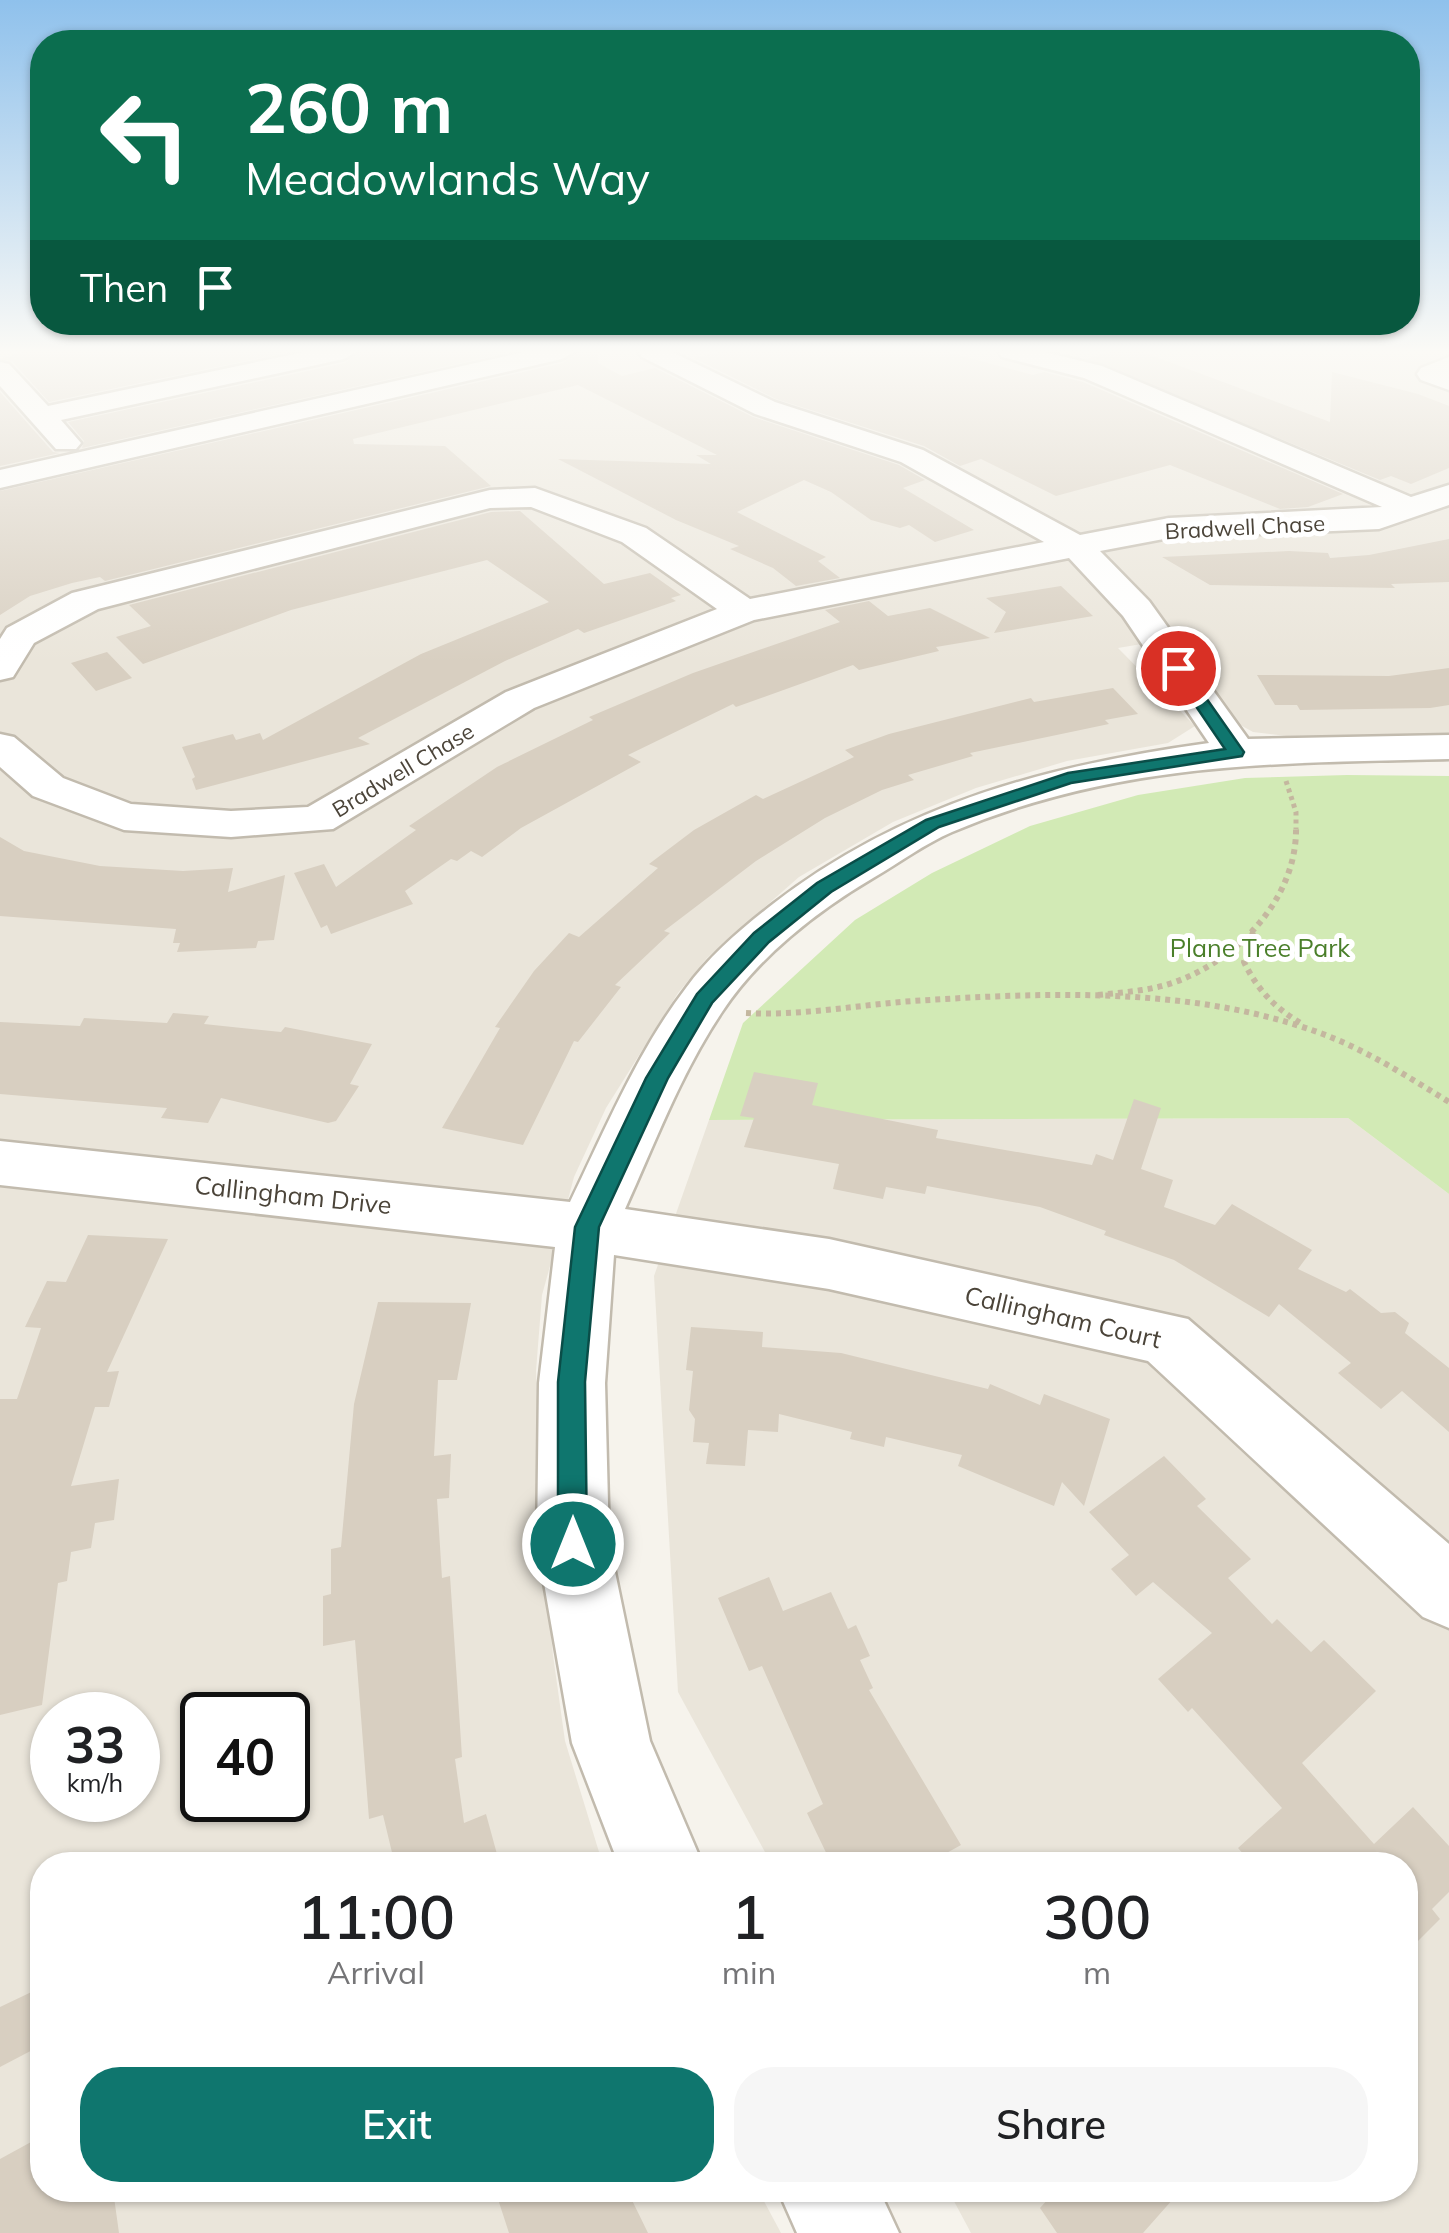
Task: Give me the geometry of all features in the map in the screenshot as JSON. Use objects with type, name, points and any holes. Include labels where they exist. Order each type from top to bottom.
[{"type":"street","points":[[77,455],[81,460]]},
{"type":"street","points":[[0,480],[102,455]]},
{"type":"street","points":[[910,455],[1078,546],[1136,609],[1258,761]]},
{"type":"street","points":[[1288,455],[1413,509]]},
{"type":"street","name":"Bradwell Chase","points":[[0,746],[48,787],[124,817],[231,824],[318,820],[520,700],[744,610],[1169,528],[1379,519],[1449,494]]},
{"type":"street","points":[[0,669],[20,636],[85,602],[490,499],[535,498],[634,535],[744,610]]},
{"type":"street","points":[[656,1852],[611,1743],[573,1544],[572,1382],[587,1227],[658,1078],[704,999],[762,938],[824,888],[932,824],[1024,792],[1114,769],[1449,746]]},
{"type":"street","name":"Callingham Drive","points":[[1,1165],[587,1227]]},
{"type":"street","name":"Callingham Court","points":[[587,1227],[830,1264],[1166,1338],[1449,1592]]},
{"type":"street","points":[[833,2202],[850,2233]]},
{"type":"path","points":[[1258,761],[1296,802],[1300,830],[1297,858],[1246,945],[1244,962],[1256,989],[1276,1011],[1407,1076],[1449,1102]]},
{"type":"path","points":[[1072,998],[1180,981],[1227,956],[1256,926]]},
{"type":"path","points":[[746,1012],[768,1014],[1001,996],[1190,1002],[1254,1013],[1318,1032]]},
{"type":"shaded area","points":[[0,455],[1449,455],[1449,734],[1286,736],[1253,732],[1235,722],[1184,637],[1118,648],[1195,726],[1168,743],[1067,761],[976,788],[893,822],[799,877],[707,958],[678,993],[606,1108],[574,1177],[542,1295],[536,1371],[542,1542],[553,1655],[565,1741],[599,1852],[30,1852],[30,2202],[764,2202],[781,2233],[0,2233]]},
{"type":"shaded area","points":[[1348,1118],[1449,1194],[1449,2233],[971,2233],[954,2202],[1418,2202],[1418,1852],[765,1852],[678,1692],[654,1276],[709,1120]]},
{"type":"green space","name":"Plane Tree Park","points":[[1449,776],[1449,1194],[1348,1118],[709,1120],[743,1023],[855,920],[932,873],[1030,826],[1138,795],[1245,778]]},
{"type":"building","points":[[0,455],[50,455],[0,466]]},
{"type":"building","points":[[157,455],[456,455],[491,486],[105,581],[100,577],[72,583],[30,596],[0,615],[0,491]]},
{"type":"building","points":[[696,455],[869,455],[899,465],[925,480],[903,488],[974,530],[935,542],[909,525],[900,528],[871,520],[831,492],[804,480],[737,512],[826,557],[818,561],[840,578],[796,586],[773,568],[730,549],[739,546],[676,520],[558,459],[711,464]]},
{"type":"building","points":[[941,455],[1253,455],[1343,494],[1308,507],[1280,509],[1170,465],[1056,496],[981,459],[960,466]]},
{"type":"building","points":[[1320,455],[1449,455],[1449,468],[1411,484],[1391,476],[1380,480]]},
{"type":"building","points":[[520,511],[604,584],[650,573],[681,595],[671,598],[676,601],[584,633],[578,629],[505,661],[358,738],[370,744],[196,790],[192,779],[195,777],[182,747],[233,734],[236,740],[260,733],[263,740],[421,654],[549,602],[487,560],[291,610],[143,664],[116,637],[151,626],[129,605],[491,512]]},
{"type":"building","points":[[1449,539],[1449,582],[1391,584],[1395,588],[1210,585],[1162,557],[1289,551],[1328,553],[1330,558],[1369,555]]},
{"type":"building","points":[[1061,586],[1093,616],[994,633],[1006,612],[986,598]]},
{"type":"building","points":[[869,601],[888,616],[930,608],[990,638],[936,647],[939,651],[859,670],[853,665],[736,707],[733,704],[628,755],[641,762],[521,828],[482,857],[471,851],[457,861],[451,859],[405,891],[413,904],[331,934],[327,925],[321,928],[294,873],[324,864],[336,887],[416,830],[409,826],[497,767],[593,720],[589,717],[693,673],[840,622],[825,610]]},
{"type":"building","points":[[107,652],[132,678],[96,691],[71,663]]},
{"type":"building","points":[[1449,668],[1449,705],[1430,708],[1300,710],[1297,705],[1275,705],[1257,675],[1389,676]]},
{"type":"building","points":[[1113,688],[1138,714],[1105,720],[1109,724],[970,753],[973,756],[908,775],[914,780],[882,790],[825,818],[756,861],[664,931],[670,933],[615,985],[621,987],[578,1042],[574,1041],[523,1145],[442,1128],[500,1028],[495,1027],[534,971],[569,933],[579,937],[658,868],[649,864],[694,830],[756,795],[763,799],[854,757],[845,750],[889,734],[1031,698],[1034,702]]},
{"type":"building","points":[[0,837],[24,851],[100,866],[183,871],[233,868],[228,892],[285,875],[274,940],[258,941],[256,948],[177,952],[180,943],[173,943],[176,929],[0,916]]},
{"type":"building","points":[[173,1013],[209,1016],[204,1024],[281,1032],[285,1027],[372,1044],[350,1084],[359,1086],[336,1121],[328,1123],[221,1098],[208,1123],[161,1118],[167,1108],[0,1094],[0,1022],[80,1026],[84,1018],[167,1023]]},
{"type":"building","points":[[754,1072],[818,1083],[812,1105],[938,1130],[936,1138],[1092,1165],[1096,1154],[1113,1160],[1134,1099],[1161,1108],[1141,1169],[1173,1180],[1164,1207],[1215,1225],[1232,1204],[1312,1250],[1298,1269],[1346,1292],[1350,1289],[1381,1313],[1395,1312],[1409,1323],[1405,1333],[1449,1368],[1449,1432],[1402,1391],[1381,1409],[1338,1373],[1351,1363],[1279,1304],[1269,1317],[1174,1260],[1104,1235],[1106,1231],[1040,1207],[927,1186],[925,1194],[886,1187],[883,1199],[833,1189],[839,1164],[744,1147],[754,1118],[740,1116]]},
{"type":"building","points":[[88,1235],[168,1239],[107,1372],[119,1371],[109,1407],[95,1407],[71,1486],[119,1479],[114,1520],[95,1523],[91,1548],[71,1552],[67,1581],[58,1583],[44,1692],[30,1692],[30,1708],[0,1715],[0,1399],[17,1399],[41,1328],[25,1327],[47,1281],[66,1282]]},
{"type":"building","points":[[378,1302],[471,1303],[457,1380],[438,1380],[434,1456],[451,1454],[449,1498],[437,1499],[442,1578],[450,1576],[462,1757],[455,1759],[464,1823],[486,1814],[496,1852],[392,1852],[383,1815],[369,1819],[355,1640],[323,1646],[323,1596],[331,1594],[331,1549],[341,1547],[354,1404]]},
{"type":"building","points":[[691,1327],[763,1332],[762,1347],[841,1353],[988,1389],[990,1384],[1040,1405],[1044,1394],[1110,1419],[1084,1506],[1062,1482],[1054,1506],[958,1466],[962,1455],[886,1437],[884,1447],[850,1439],[852,1432],[779,1414],[778,1432],[748,1430],[745,1466],[706,1464],[709,1443],[693,1442],[695,1419],[689,1410],[693,1371],[686,1370]]},
{"type":"building","points":[[1164,1456],[1206,1499],[1197,1506],[1251,1559],[1228,1578],[1272,1624],[1277,1619],[1311,1652],[1324,1640],[1376,1691],[1302,1763],[1374,1844],[1413,1807],[1449,1846],[1449,1892],[1432,1909],[1440,1919],[1418,1941],[1418,1852],[1242,1852],[1238,1848],[1282,1808],[1192,1708],[1188,1712],[1158,1679],[1212,1633],[1153,1582],[1136,1596],[1111,1569],[1129,1555],[1089,1512]]},
{"type":"building","points":[[769,1577],[783,1611],[831,1592],[848,1629],[856,1625],[870,1656],[860,1660],[873,1688],[869,1690],[961,1845],[948,1852],[826,1852],[807,1813],[823,1804],[762,1666],[749,1671],[718,1598]]},
{"type":"building","points":[[30,1993],[30,2051],[0,2067],[0,2007]]},
{"type":"building","points":[[30,2143],[30,2202],[115,2202],[119,2233],[0,2233],[0,2159]]},
{"type":"building","points":[[499,2202],[633,2202],[648,2233],[509,2233]]},
{"type":"building","points":[[1045,2202],[1170,2202],[1143,2233],[1057,2233],[1040,2208]]},
{"type":"route","points":[[573,1544],[572,1382],[587,1227],[658,1078],[704,999],[762,938],[824,888],[932,824],[1068,778],[1236,752],[1178,668]]}]
